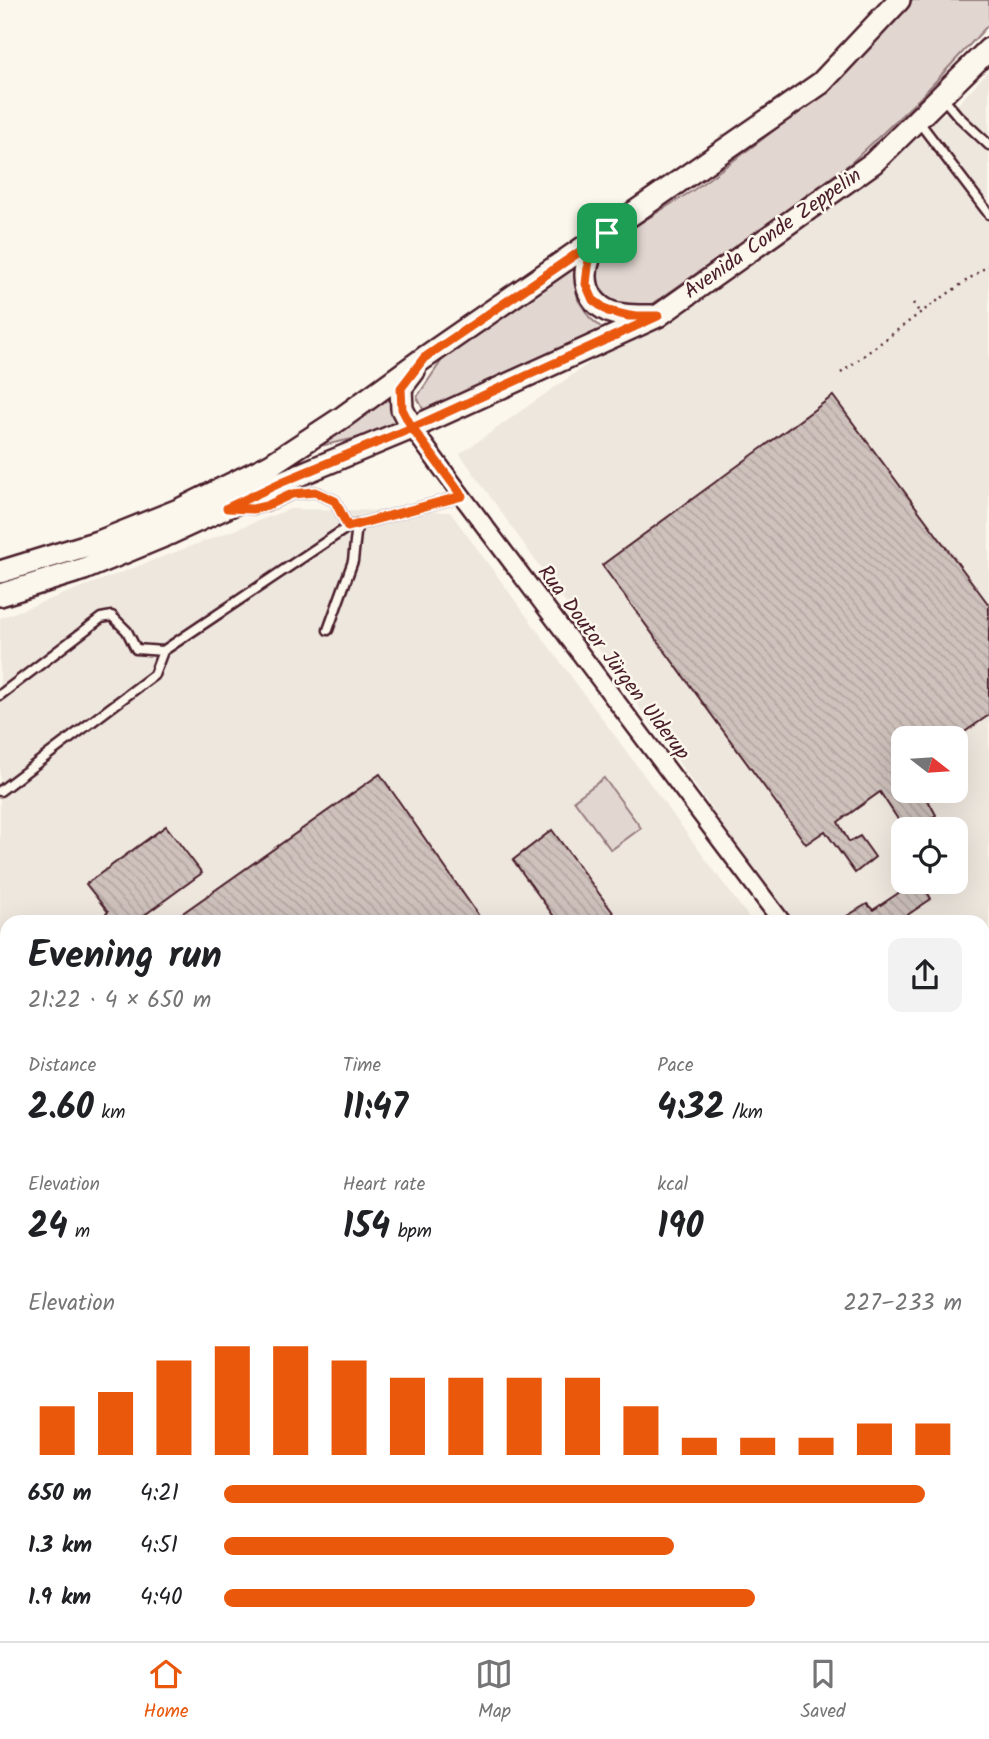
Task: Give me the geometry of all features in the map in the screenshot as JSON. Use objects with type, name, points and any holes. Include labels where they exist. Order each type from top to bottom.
[{"type":"main road","points":[[0,572],[101,541],[181,509],[270,465],[343,417],[821,83],[899,0]]},
{"type":"main road","name":"Avenida Conde Zeppelin","points":[[0,595],[84,569],[290,478],[412,428],[658,316],[873,163],[989,49]]},
{"type":"main road","points":[[607,233],[589,258],[586,284],[593,300],[608,311],[629,316],[658,316]]},
{"type":"main road","points":[[412,428],[402,409],[401,388],[424,358]]},
{"type":"street","name":"Rua Doutor Jürgen Ulderup","points":[[412,428],[777,915]]},
{"type":"lane","points":[[941,96],[989,145]]},
{"type":"lane","points":[[917,120],[989,214]]},
{"type":"lane","points":[[227,508],[253,509],[292,494],[315,492],[335,501],[353,526],[353,561],[328,630]]},
{"type":"lane","points":[[0,791],[153,675],[163,651],[353,526],[462,496]]},
{"type":"lane","points":[[0,695],[101,618],[112,616],[127,631],[136,649],[163,651]]},
{"type":"path","points":[[841,373],[987,266],[989,272]]},
{"type":"path","points":[[914,303],[920,313]]},
{"type":"shaded area","points":[[912,0],[989,0],[989,24],[920,98],[852,162],[758,231],[638,314],[599,296],[596,278],[605,245],[692,191],[821,93]]},
{"type":"shaded area","points":[[989,70],[989,915],[787,915],[460,454],[959,103]]},
{"type":"shaded area","points":[[582,259],[576,277],[578,300],[590,318],[602,328],[620,328],[424,411],[417,397],[442,360],[492,312]]},
{"type":"shaded area","points":[[393,393],[397,429],[320,446]]},
{"type":"shaded area","points":[[290,509],[450,512],[747,915],[0,915],[0,618]]},
{"type":"shaded area","points":[[604,778],[641,828],[611,850],[574,800]]},
{"type":"building","points":[[833,396],[989,605],[989,715],[968,730],[968,726],[891,726],[891,803],[930,803],[936,815],[896,817],[880,792],[838,822],[849,842],[860,836],[875,857],[855,873],[825,831],[806,844],[602,565]]},
{"type":"building","points":[[380,774],[478,915],[180,915]]},
{"type":"building","points":[[166,826],[202,873],[145,915],[105,915],[108,912],[86,884]]},
{"type":"building","points":[[552,830],[615,915],[553,915],[513,860]]},
{"type":"building","points":[[897,894],[928,894],[931,899],[907,915],[849,915],[867,904],[873,910]]},
{"type":"route","points":[[607,233],[424,358],[401,388],[402,409],[412,428],[227,508],[253,509],[292,494],[315,492],[335,501],[348,527],[462,496],[412,428],[658,316],[629,316],[608,311],[593,300],[586,284],[589,258],[607,233]]}]
